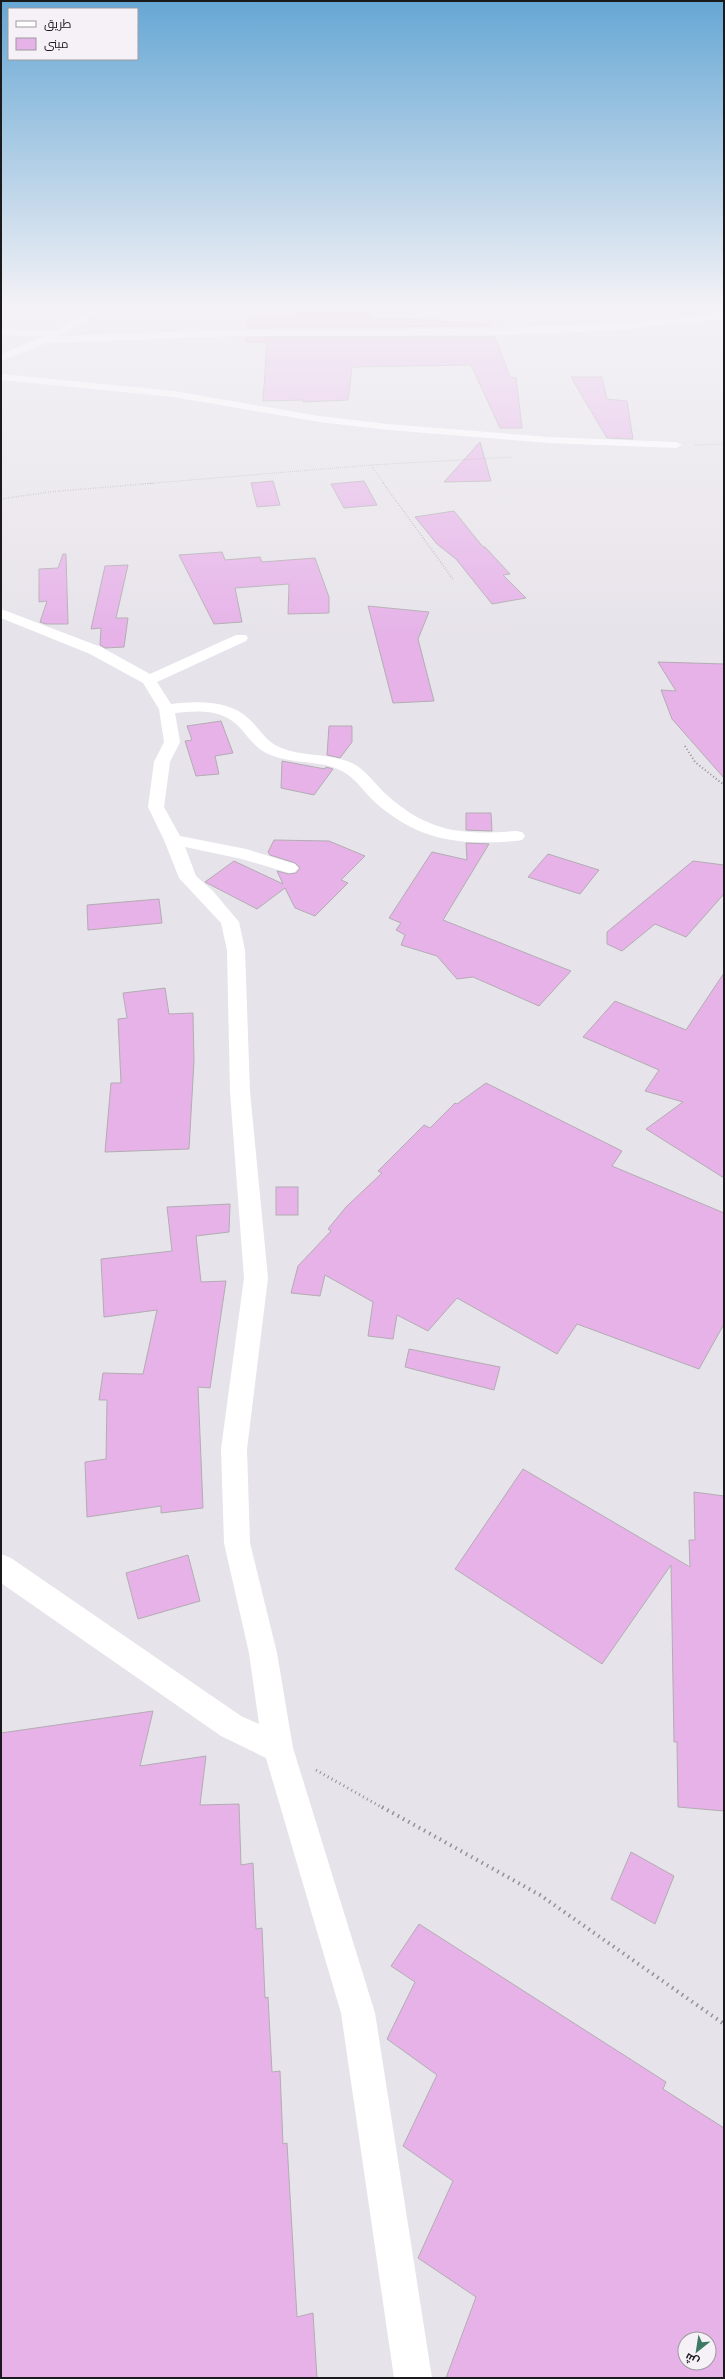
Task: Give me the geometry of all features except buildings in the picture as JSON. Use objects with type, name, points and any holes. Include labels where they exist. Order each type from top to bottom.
[{"type":"street","points":[[303,416],[374,426],[549,440],[676,445]]},
{"type":"street","points":[[1,613],[90,647],[123,663],[149,680],[167,709],[172,742],[162,762],[156,807],[173,840],[188,878],[207,895],[230,922],[236,950],[240,1092],[256,1278],[234,1449],[237,1543],[263,1653],[278,1748],[358,2013],[413,2378]]},
{"type":"street","points":[[149,680],[241,638]]},
{"type":"street","points":[[167,709],[187,706],[206,708],[231,714],[241,719],[270,749],[295,756],[333,761],[348,768],[400,816],[425,830],[479,839],[516,836]]},
{"type":"street","points":[[173,840],[246,854],[289,868]]},
{"type":"street","points":[[1,1567],[231,1726],[278,1748]]},
{"type":"path","points":[[676,445],[724,444]]},
{"type":"path","points":[[1,499],[49,492],[372,465],[514,457]]},
{"type":"path","points":[[372,465],[408,520],[453,579]]},
{"type":"path","points":[[685,746],[695,762],[724,785]]},
{"type":"path","points":[[278,1748],[540,1896],[724,2024]]}]
